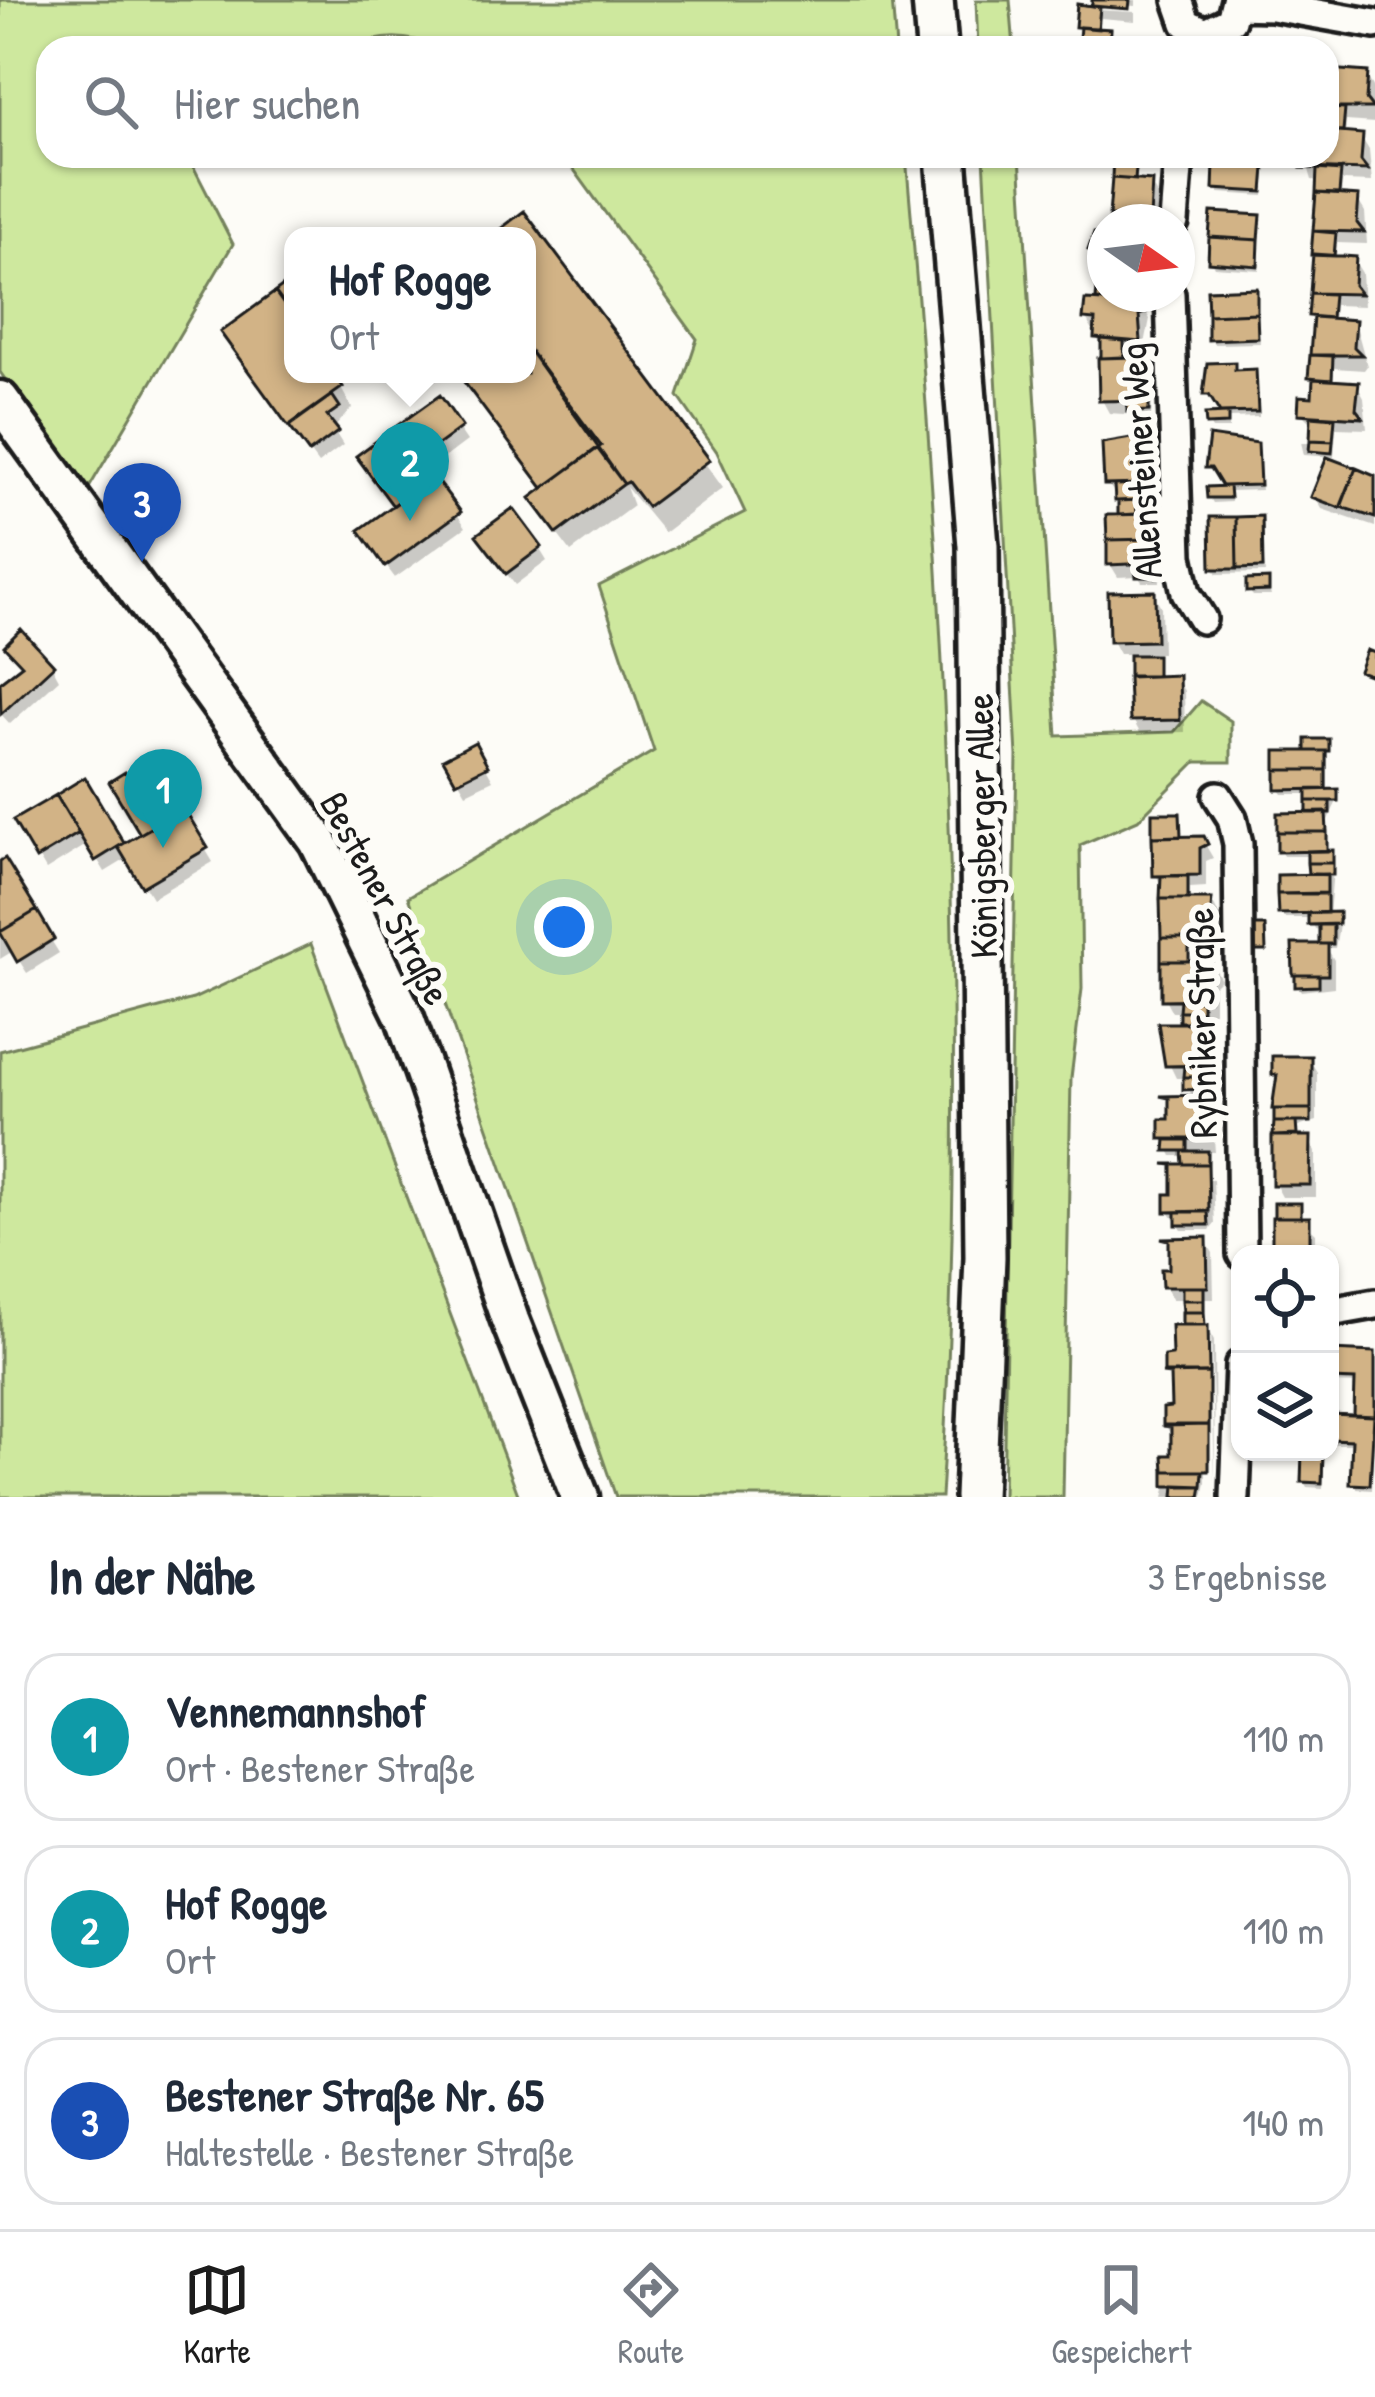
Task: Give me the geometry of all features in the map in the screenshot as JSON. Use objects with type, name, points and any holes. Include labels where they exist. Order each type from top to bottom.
[{"type":"main road","points":[[933,0],[936,36]]},
{"type":"main road","name":"Königsberger Allee","points":[[947,168],[978,546],[985,1257],[975,1497]]},
{"type":"street","points":[[1185,25],[1216,31],[1231,20],[1237,3],[1375,24]]},
{"type":"street","points":[[1175,204],[1178,168]]},
{"type":"street","name":"Allensteiner Weg","points":[[1171,312],[1178,556],[1186,593],[1202,619]]},
{"type":"street","name":"Bestener Straße","points":[[0,400],[318,841],[405,1018],[510,1320],[580,1497]]},
{"type":"street","name":"Rybniker Straße","points":[[1218,796],[1232,818],[1238,844],[1242,1245]]},
{"type":"street","points":[[1339,1310],[1375,1304]]},
{"type":"street","points":[[1235,1497],[1236,1461]]},
{"type":"green space","points":[[0,0],[892,0],[895,36],[36,36],[36,168],[194,168],[233,244],[86,493],[0,372]]},
{"type":"green space","points":[[976,0],[1010,0],[1013,36],[978,36]]},
{"type":"green space","points":[[573,168],[907,168],[932,490],[949,826],[953,1162],[941,1497],[616,1497],[408,897],[654,751],[599,586],[745,512],[717,452],[678,396],[697,339]]},
{"type":"green space","points":[[985,168],[1021,168],[1057,736],[1174,732],[1201,701],[1231,721],[1231,762],[1196,762],[1138,820],[1080,845],[1082,989],[1071,1078],[1063,1497],[1003,1497],[1017,756]]},
{"type":"green space","points":[[311,944],[519,1497],[0,1497],[0,1051],[193,999]]},
{"type":"building","points":[[1092,0],[1130,0],[1129,9],[1092,6]]},
{"type":"building","points":[[1077,4],[1100,7],[1098,29],[1075,27]]},
{"type":"building","points":[[1080,27],[1111,29],[1111,36],[1079,36]]},
{"type":"building","points":[[1339,70],[1368,72],[1366,99],[1373,108],[1339,108]]},
{"type":"building","points":[[1339,109],[1345,109],[1343,132],[1339,132]]},
{"type":"building","points":[[1339,132],[1363,134],[1361,161],[1368,170],[1301,168],[1339,168]]},
{"type":"building","points":[[1112,168],[1136,168],[1135,180],[1112,178]]},
{"type":"building","points":[[1214,168],[1265,168],[1263,192],[1213,189]]},
{"type":"building","points":[[1317,169],[1341,171],[1339,194],[1316,193]]},
{"type":"building","points":[[1112,178],[1152,181],[1151,204],[1110,204]]},
{"type":"building","points":[[1316,193],[1359,196],[1357,223],[1364,232],[1313,231]]},
{"type":"building","points":[[524,211],[536,227],[503,227]]},
{"type":"building","points":[[1211,212],[1261,215],[1259,240],[1209,237]]},
{"type":"building","points":[[536,227],[710,460],[647,507],[628,482],[624,484],[536,360]]},
{"type":"building","points":[[1313,231],[1336,233],[1334,256],[1311,255]]},
{"type":"building","points":[[1209,237],[1259,240],[1258,266],[1208,262]]},
{"type":"building","points":[[1313,254],[1356,257],[1354,285],[1361,294],[1310,293]]},
{"type":"building","points":[[1257,288],[1257,313],[1208,315],[1207,290]]},
{"type":"building","points":[[275,292],[284,304],[284,383],[340,383],[343,387],[288,426],[220,332]]},
{"type":"building","points":[[1310,293],[1333,294],[1331,318],[1308,316]]},
{"type":"building","points":[[1085,300],[1087,312],[1147,312],[1139,315],[1141,342],[1094,338],[1095,320],[1083,319]]},
{"type":"building","points":[[1257,313],[1258,338],[1208,340],[1208,315]]},
{"type":"building","points":[[1313,317],[1356,320],[1354,347],[1362,355],[1310,355]]},
{"type":"building","points":[[1101,339],[1124,341],[1124,357],[1101,358]]},
{"type":"building","points":[[1310,355],[1333,356],[1332,380],[1308,378]]},
{"type":"building","points":[[1137,357],[1150,364],[1151,400],[1099,401],[1098,358]]},
{"type":"building","points":[[536,359],[601,446],[543,488],[465,383],[536,383]]},
{"type":"building","points":[[1235,362],[1235,370],[1256,369],[1258,412],[1220,413],[1209,395],[1203,395],[1207,363]]},
{"type":"building","points":[[1313,379],[1359,382],[1356,409],[1363,418],[1298,414],[1299,396],[1312,397]]},
{"type":"building","points":[[332,395],[340,407],[327,416],[339,431],[309,453],[289,426]]},
{"type":"building","points":[[440,395],[462,427],[421,457],[398,425]]},
{"type":"building","points":[[1127,400],[1149,400],[1149,411],[1127,412]]},
{"type":"building","points":[[1228,413],[1228,424],[1206,425],[1205,414]]},
{"type":"building","points":[[1311,416],[1335,418],[1333,441],[1310,440]]},
{"type":"building","points":[[398,425],[434,476],[393,506],[356,456]]},
{"type":"building","points":[[1209,436],[1258,443],[1260,485],[1222,486],[1211,468],[1205,468]]},
{"type":"building","points":[[1131,438],[1152,441],[1153,459],[1143,470],[1143,484],[1104,485],[1102,443]]},
{"type":"building","points":[[1310,440],[1333,441],[1332,453],[1309,451]]},
{"type":"building","points":[[597,448],[624,484],[557,534],[530,498]]},
{"type":"building","points":[[1327,457],[1356,468],[1340,508],[1311,497]]},
{"type":"building","points":[[1356,468],[1375,476],[1375,518],[1341,507]]},
{"type":"building","points":[[434,476],[461,512],[385,567],[359,530]]},
{"type":"building","points":[[1143,484],[1144,500],[1115,501],[1114,485]]},
{"type":"building","points":[[1229,486],[1230,498],[1207,498],[1206,487]]},
{"type":"building","points":[[1136,500],[1137,514],[1118,515],[1118,501]]},
{"type":"building","points":[[513,508],[542,547],[506,574],[476,535]]},
{"type":"building","points":[[1154,514],[1154,539],[1107,540],[1106,515]]},
{"type":"building","points":[[1262,516],[1263,568],[1237,569],[1236,517]]},
{"type":"building","points":[[1210,517],[1236,517],[1237,569],[1211,569]]},
{"type":"building","points":[[1154,539],[1155,563],[1107,565],[1107,540]]},
{"type":"building","points":[[1158,563],[1159,577],[1136,577],[1135,564]]},
{"type":"building","points":[[1269,579],[1269,591],[1246,592],[1246,580]]},
{"type":"building","points":[[1155,591],[1156,641],[1109,642],[1108,592]]},
{"type":"building","points":[[21,629],[54,665],[1,714],[0,682],[22,665],[4,646]]},
{"type":"building","points":[[1367,650],[1375,653],[1375,677],[1359,671]]},
{"type":"building","points":[[1129,655],[1157,655],[1157,676],[1129,676]]},
{"type":"building","points":[[1179,675],[1180,720],[1130,721],[1128,677]]},
{"type":"building","points":[[1306,739],[1329,739],[1329,751],[1306,751]]},
{"type":"building","points":[[475,742],[488,766],[456,782],[443,759]]},
{"type":"building","points":[[1276,751],[1326,751],[1326,770],[1276,770]]},
{"type":"building","points":[[1276,770],[1326,770],[1326,789],[1276,790]]},
{"type":"building","points":[[125,772],[156,825],[140,834],[109,782]]},
{"type":"building","points":[[85,777],[124,843],[95,861],[56,795]]},
{"type":"building","points":[[1338,789],[1338,801],[1307,801],[1307,790]]},
{"type":"building","points":[[56,795],[79,833],[36,859],[13,820]]},
{"type":"building","points":[[1307,801],[1330,801],[1330,813],[1307,813]]},
{"type":"building","points":[[184,808],[208,848],[142,887],[118,847]]},
{"type":"building","points":[[1326,812],[1327,832],[1277,832],[1277,813]]},
{"type":"building","points":[[1152,813],[1180,813],[1181,836],[1152,837]]},
{"type":"building","points":[[1277,832],[1327,832],[1327,851],[1277,852]]},
{"type":"building","points":[[1204,836],[1208,844],[1200,848],[1200,875],[1153,876],[1152,837]]},
{"type":"building","points":[[1333,850],[1333,863],[1307,863],[1307,851]]},
{"type":"building","points":[[5,858],[37,910],[0,932],[0,861]]},
{"type":"building","points":[[1307,863],[1333,863],[1333,875],[1308,874]]},
{"type":"building","points":[[1327,874],[1327,893],[1277,894],[1277,875]]},
{"type":"building","points":[[1161,876],[1188,876],[1188,899],[1160,899]]},
{"type":"building","points":[[1277,894],[1327,894],[1327,913],[1278,914]]},
{"type":"building","points":[[1160,899],[1212,899],[1208,938],[1161,938]]},
{"type":"building","points":[[37,910],[54,939],[17,962],[0,932]]},
{"type":"building","points":[[1339,912],[1339,924],[1308,925],[1308,913]]},
{"type":"building","points":[[1319,925],[1333,925],[1333,944],[1319,944]]},
{"type":"building","points":[[1253,926],[1265,926],[1266,951],[1254,951]]},
{"type":"building","points":[[1161,938],[1189,938],[1189,961],[1161,961]]},
{"type":"building","points":[[1292,944],[1328,944],[1328,975],[1293,975]]},
{"type":"building","points":[[1161,961],[1212,961],[1209,999],[1161,1000]]},
{"type":"building","points":[[1295,975],[1319,975],[1319,986],[1295,987]]},
{"type":"building","points":[[1180,1000],[1202,1000],[1202,1011],[1179,1011]]},
{"type":"building","points":[[1179,1011],[1202,1011],[1202,1022],[1179,1022]]},
{"type":"building","points":[[1158,1023],[1209,1023],[1209,1065],[1165,1066]]},
{"type":"building","points":[[1272,1056],[1311,1056],[1311,1109],[1272,1109],[1277,1075],[1272,1075]]},
{"type":"building","points":[[1184,1066],[1206,1066],[1206,1077],[1183,1077]]},
{"type":"building","points":[[1183,1077],[1206,1077],[1206,1095],[1205,1089],[1183,1090]]},
{"type":"building","points":[[1206,1095],[1210,1139],[1160,1139],[1160,1119],[1169,1119],[1169,1098],[1160,1096]]},
{"type":"building","points":[[1274,1109],[1311,1109],[1311,1122],[1274,1122]]},
{"type":"building","points":[[1274,1122],[1296,1122],[1297,1135],[1273,1136]]},
{"type":"building","points":[[1272,1136],[1311,1136],[1310,1185],[1272,1185]]},
{"type":"building","points":[[1166,1140],[1188,1140],[1188,1151],[1165,1151]]},
{"type":"building","points":[[1182,1151],[1208,1151],[1208,1164],[1183,1164]]},
{"type":"building","points":[[1164,1164],[1208,1164],[1209,1211],[1165,1212],[1165,1194],[1172,1194],[1172,1165]]},
{"type":"building","points":[[1274,1203],[1301,1203],[1301,1217],[1274,1217]]},
{"type":"building","points":[[1176,1212],[1208,1212],[1209,1225],[1176,1225]]},
{"type":"building","points":[[1272,1217],[1310,1217],[1310,1245],[1272,1245]]},
{"type":"building","points":[[1207,1237],[1208,1287],[1162,1287],[1161,1269],[1169,1269],[1169,1240],[1161,1238]]},
{"type":"building","points":[[1182,1287],[1204,1287],[1204,1300],[1182,1300]]},
{"type":"building","points":[[1182,1300],[1204,1300],[1204,1312],[1183,1312]]},
{"type":"building","points":[[1182,1312],[1204,1312],[1205,1325],[1182,1325]]},
{"type":"building","points":[[1171,1325],[1208,1325],[1209,1373],[1164,1373],[1164,1356],[1172,1355]]},
{"type":"building","points":[[1339,1350],[1375,1352],[1375,1416],[1354,1415],[1355,1380],[1339,1379]]},
{"type":"building","points":[[1209,1373],[1209,1425],[1163,1425],[1163,1408],[1171,1407],[1170,1375],[1162,1374]]},
{"type":"building","points":[[1339,1414],[1374,1416],[1370,1485],[1350,1484],[1352,1440],[1339,1439]]},
{"type":"building","points":[[1209,1425],[1209,1471],[1164,1471],[1163,1455],[1171,1455],[1171,1427],[1163,1426]]},
{"type":"building","points":[[1302,1461],[1323,1461],[1322,1483],[1301,1482]]},
{"type":"building","points":[[1164,1471],[1203,1471],[1202,1486],[1164,1486]]},
{"type":"building","points":[[1175,1485],[1202,1486],[1200,1497],[1174,1497]]},
{"type":"place","name":"Hof Rogge","points":[[410,521]]},
{"type":"place","name":"Bestener Straße Nr. 65","points":[[142,562]]},
{"type":"place","name":"Vennemannshof","points":[[163,848]]}]
